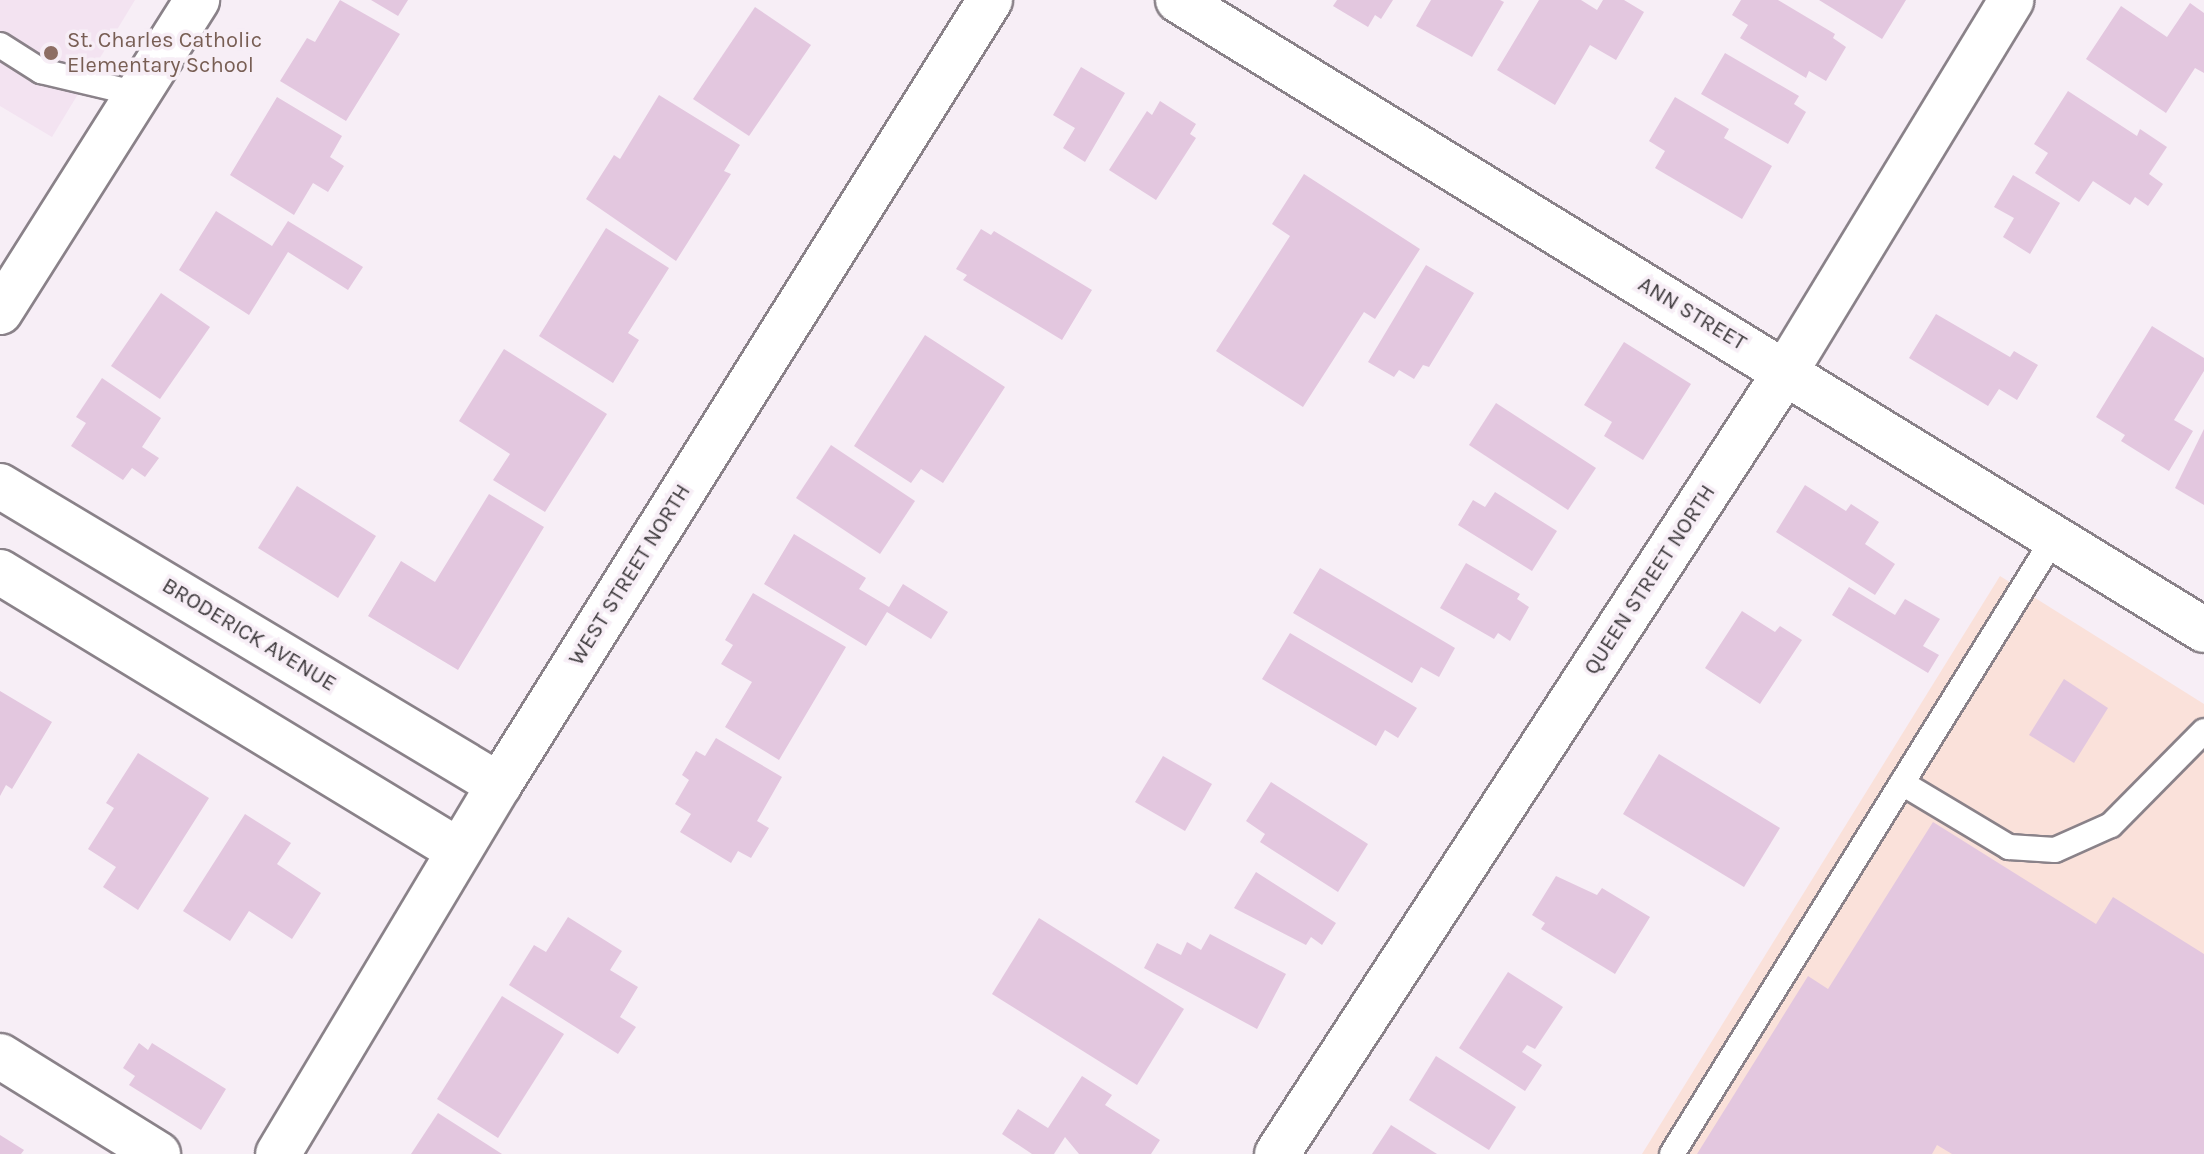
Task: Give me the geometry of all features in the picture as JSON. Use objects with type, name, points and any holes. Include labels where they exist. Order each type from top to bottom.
[{"type":"street","points":[[0,312],[197,0]]},
{"type":"street","name":"WEST STREET NORTH","points":[[278,1154],[499,785],[990,0]]},
{"type":"street","name":"ANN STREET","points":[[1178,0],[2204,630]]},
{"type":"street","name":"QUEEN STREET NORTH","points":[[1277,1154],[1786,371],[2012,0]]},
{"type":"street","name":"BRODERICK AVENUE","points":[[0,486],[499,785]]},
{"type":"street","points":[[0,572],[459,851]]},
{"type":"street","points":[[0,1056],[158,1154]]},
{"type":"lane","points":[[0,45],[41,71],[138,94]]},
{"type":"lane","points":[[1672,1154],[2054,538]]},
{"type":"lane","points":[[1902,783],[2009,847],[2055,850],[2111,825],[2204,731]]},
{"type":"shaded area","name":"St. Charles Catholic Elementary School","points":[[0,0],[135,0],[52,137],[0,106]]},
{"type":"shaded area","points":[[2000,576],[2204,704],[2204,1154],[1642,1154]]},
{"type":"building","points":[[340,0],[400,34],[346,121],[280,81],[307,38],[315,42]]},
{"type":"building","points":[[371,0],[408,0],[398,16]]},
{"type":"building","points":[[1337,0],[1393,0],[1381,19],[1375,15],[1368,27],[1333,6]]},
{"type":"building","points":[[1431,0],[1504,2],[1472,57],[1416,26]]},
{"type":"building","points":[[1539,0],[1581,0],[1597,10],[1603,0],[1624,0],[1644,12],[1616,60],[1590,45],[1555,105],[1497,70]]},
{"type":"building","points":[[1741,0],[1778,0],[1835,34],[1833,38],[1846,47],[1826,81],[1809,71],[1806,78],[1740,38],[1748,25],[1732,15]]},
{"type":"building","points":[[1819,0],[1906,0],[1882,39]]},
{"type":"building","points":[[2190,3],[2204,13],[2204,73],[2195,68],[2166,113],[2086,59],[2121,6],[2167,37]]},
{"type":"building","points":[[755,7],[811,45],[749,136],[693,99]]},
{"type":"building","points":[[1725,53],[1799,96],[1794,104],[1806,112],[1788,144],[1701,94]]},
{"type":"building","points":[[1081,67],[1125,93],[1085,162],[1063,148],[1075,128],[1053,115]]},
{"type":"building","points":[[2068,91],[2137,136],[2140,129],[2167,147],[2149,174],[2163,184],[2148,206],[2135,197],[2130,205],[2093,181],[2079,202],[2035,173],[2048,153],[2034,144]]},
{"type":"building","points":[[659,95],[740,145],[724,171],[731,174],[676,261],[586,199],[614,155],[620,159]]},
{"type":"building","points":[[277,97],[342,136],[330,157],[344,166],[328,192],[313,183],[294,215],[230,175]]},
{"type":"building","points":[[1675,97],[1729,129],[1724,138],[1772,166],[1742,219],[1655,168],[1665,151],[1649,141]]},
{"type":"building","points":[[1160,101],[1196,124],[1190,134],[1196,138],[1156,200],[1109,170],[1147,111],[1152,115]]},
{"type":"building","points":[[1304,174],[1420,249],[1375,319],[1364,312],[1303,407],[1216,351],[1290,236],[1272,224]]},
{"type":"building","points":[[2013,175],[2060,203],[2030,254],[2003,237],[2014,218],[1994,207]]},
{"type":"building","points":[[216,211],[272,246],[288,221],[363,267],[348,290],[288,252],[249,315],[179,270]]},
{"type":"building","points":[[606,228],[669,268],[628,333],[639,340],[613,383],[539,336]]},
{"type":"building","points":[[981,229],[991,235],[994,231],[1092,290],[1062,340],[963,280],[967,275],[956,269]]},
{"type":"building","points":[[1426,265],[1474,293],[1429,367],[1423,365],[1414,379],[1399,370],[1394,377],[1368,362]]},
{"type":"building","points":[[161,293],[210,327],[160,399],[111,366]]},
{"type":"building","points":[[1936,314],[2010,357],[2014,351],[2038,365],[2017,400],[1999,389],[1988,406],[1909,358]]},
{"type":"building","points":[[2152,326],[2204,358],[2204,371],[2174,420],[2193,431],[2169,471],[2121,441],[2125,435],[2096,417]]},
{"type":"building","points":[[925,335],[1005,387],[943,483],[921,469],[911,483],[854,446]]},
{"type":"building","points":[[1624,342],[1691,384],[1643,460],[1604,436],[1612,422],[1584,405]]},
{"type":"building","points":[[504,349],[607,414],[545,512],[493,480],[510,454],[459,421]]},
{"type":"building","points":[[102,378],[161,418],[142,447],[159,458],[145,477],[132,468],[123,480],[71,446],[86,423],[76,417]]},
{"type":"building","points":[[1496,403],[1596,468],[1568,510],[1469,445]]},
{"type":"building","points":[[2204,429],[2204,505],[2175,488]]},
{"type":"building","points":[[831,445],[915,501],[880,554],[796,498]]},
{"type":"building","points":[[1805,485],[1846,511],[1851,504],[1879,522],[1865,544],[1895,564],[1875,595],[1776,532]]},
{"type":"building","points":[[297,486],[376,536],[338,598],[258,548]]},
{"type":"building","points":[[1495,492],[1557,531],[1532,571],[1458,525],[1473,500],[1485,507]]},
{"type":"building","points":[[489,494],[544,527],[458,670],[368,616],[401,561],[435,582]]},
{"type":"building","points":[[794,534],[866,578],[859,589],[889,607],[903,584],[948,612],[931,639],[887,612],[866,646],[764,584]]},
{"type":"building","points":[[1466,563],[1520,594],[1517,599],[1529,607],[1510,641],[1498,633],[1494,639],[1440,608]]},
{"type":"building","points":[[1320,568],[1455,648],[1439,677],[1421,667],[1412,683],[1293,613]]},
{"type":"building","points":[[1849,587],[1895,615],[1905,599],[1940,619],[1923,646],[1939,655],[1928,673],[1832,615]]},
{"type":"building","points":[[753,593],[846,647],[779,760],[725,727],[752,682],[721,664],[733,645],[725,640]]},
{"type":"building","points":[[1742,611],[1775,632],[1780,626],[1802,640],[1760,704],[1705,668]]},
{"type":"building","points":[[1290,633],[1417,708],[1398,738],[1385,730],[1376,746],[1262,679]]},
{"type":"building","points":[[2064,679],[2108,708],[2074,763],[2029,735]]},
{"type":"building","points":[[0,691],[52,722],[12,789],[6,785],[0,796]]},
{"type":"building","points":[[716,738],[782,777],[757,821],[769,828],[751,858],[738,851],[731,863],[680,832],[691,814],[675,804],[689,780],[682,775],[696,751],[705,756]]},
{"type":"building","points":[[138,753],[209,798],[138,910],[103,887],[116,867],[88,849],[114,808],[106,803]]},
{"type":"building","points":[[1659,754],[1780,828],[1744,887],[1623,814]]},
{"type":"building","points":[[1163,756],[1212,784],[1185,831],[1135,802]]},
{"type":"building","points":[[1271,782],[1368,844],[1338,892],[1260,842],[1265,834],[1246,821]]},
{"type":"building","points":[[245,814],[291,843],[277,864],[321,893],[292,939],[249,911],[230,941],[183,911]]},
{"type":"building","points":[[1933,822],[2096,924],[2113,897],[2204,954],[2204,1154],[1952,1154],[1937,1145],[1932,1154],[1697,1154],[1808,976],[1828,989]]},
{"type":"building","points":[[1256,872],[1336,923],[1322,945],[1311,937],[1306,945],[1234,908]]},
{"type":"building","points":[[1556,876],[1597,895],[1602,888],[1650,917],[1615,974],[1541,929],[1545,923],[1532,915]]},
{"type":"building","points":[[568,917],[622,951],[610,970],[638,987],[620,1017],[636,1027],[618,1054],[509,985],[534,945],[546,952]]},
{"type":"building","points":[[1039,918],[1184,1009],[1137,1085],[992,994]]},
{"type":"building","points":[[1210,934],[1286,974],[1257,1029],[1144,968],[1157,943],[1181,955],[1187,942],[1201,950]]},
{"type":"building","points":[[1508,972],[1563,1007],[1535,1049],[1527,1045],[1522,1052],[1542,1065],[1525,1091],[1459,1048]]},
{"type":"building","points":[[502,996],[564,1034],[498,1138],[437,1099]]},
{"type":"building","points":[[139,1043],[148,1050],[152,1043],[226,1089],[201,1130],[129,1085],[135,1076],[123,1068]]},
{"type":"building","points":[[1436,1056],[1516,1107],[1489,1150],[1409,1100]]},
{"type":"building","points":[[1082,1076],[1112,1095],[1105,1105],[1160,1140],[1151,1154],[1079,1154],[1065,1137],[1054,1154],[1032,1154],[1002,1134],[1018,1109],[1048,1128]]},
{"type":"building","points":[[438,1113],[502,1154],[411,1154]]},
{"type":"building","points":[[1391,1125],[1437,1154],[1372,1154]]},
{"type":"building","points":[[0,1135],[24,1150],[21,1154],[0,1154]]},
{"type":"place","name":"St. Charles Catholic Elementary School","points":[[51,53]]}]
